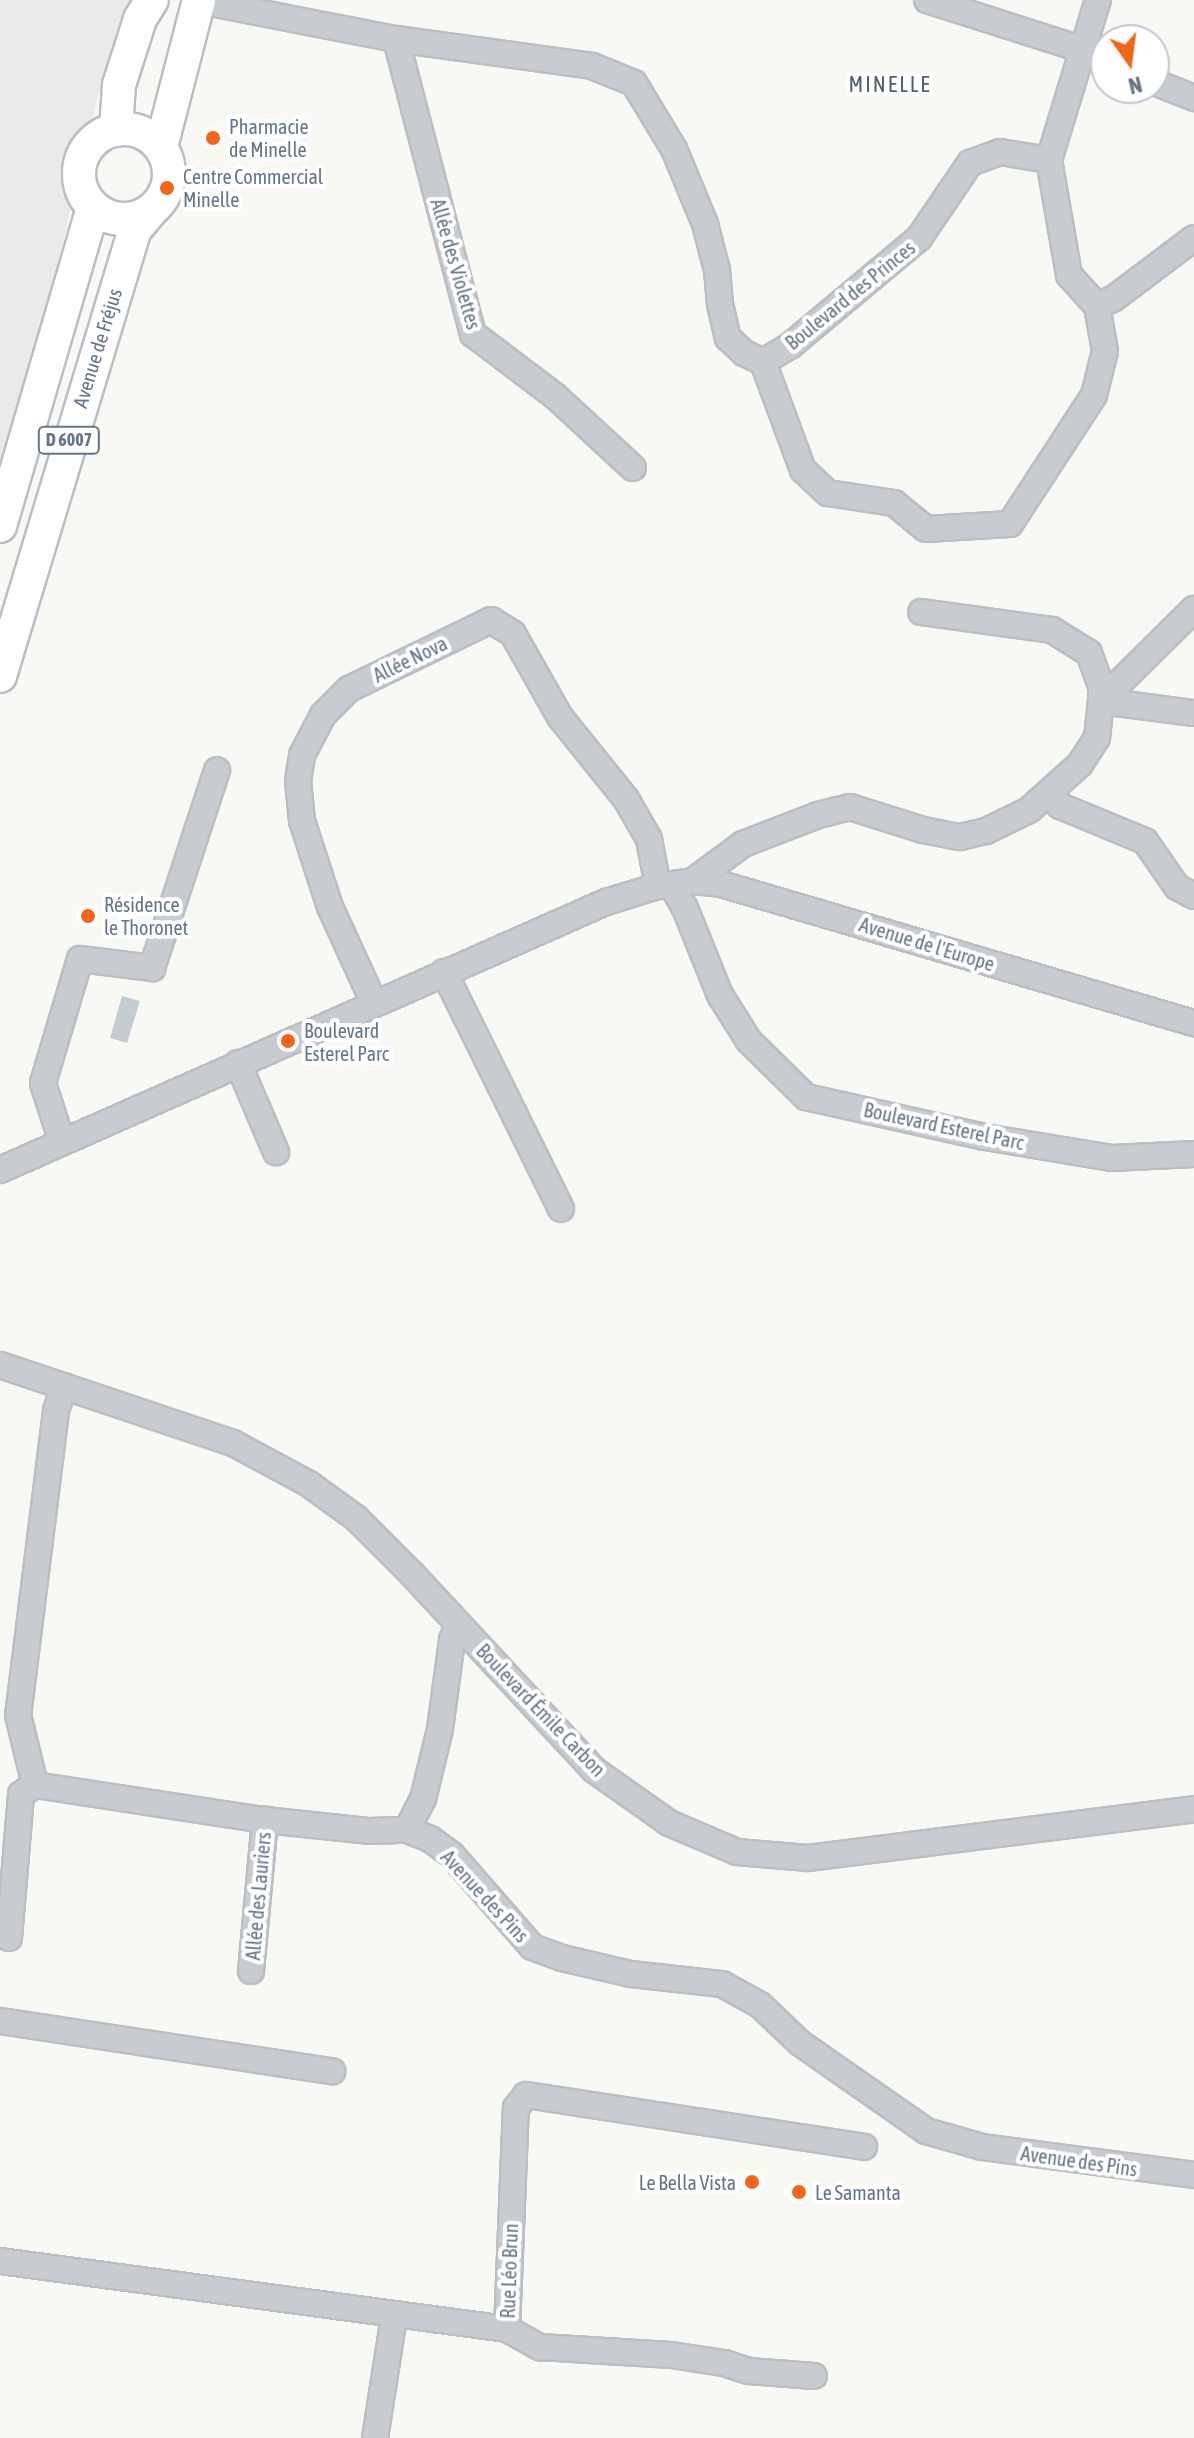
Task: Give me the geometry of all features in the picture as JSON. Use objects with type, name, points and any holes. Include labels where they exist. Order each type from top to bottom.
[{"type":"main road","points":[[116,130],[119,85],[140,19],[152,0]]},
{"type":"main road","points":[[161,147],[141,132],[116,130],[95,140],[80,164],[83,192],[93,207],[121,219],[151,211],[161,201],[170,174],[161,147],[198,0]]},
{"type":"main road","name":"D 6007","points":[[0,526],[93,207]]},
{"type":"main road","name":"Avenue de Fréjus","points":[[0,676],[134,231],[151,211]]},
{"type":"street","name":"Boulevard des Princes","points":[[198,0],[396,39],[592,66],[634,83],[674,149],[705,224],[717,270],[720,304],[728,338],[744,353],[763,362],[791,345],[919,238],[970,163],[1000,152],[1049,160]]},
{"type":"street","points":[[927,0],[1090,53]]},
{"type":"street","points":[[763,362],[803,470],[828,493],[894,503],[926,529],[1010,524],[1094,395],[1105,351],[1097,306],[1069,275],[1049,160],[1098,0]]},
{"type":"street","name":"Allée des Violettes","points":[[396,39],[473,334],[555,396],[633,468]]},
{"type":"street","points":[[1170,88],[1194,98]]},
{"type":"street","points":[[1097,306],[1123,292],[1194,238]]},
{"type":"street","points":[[1101,701],[1194,609]]},
{"type":"street","points":[[0,1170],[606,902],[674,884],[743,844],[839,810],[850,807],[923,830],[960,837],[986,831],[1029,810],[1080,764],[1097,738],[1101,686],[1089,653],[1052,630],[921,612]]},
{"type":"street","name":"Allée Nova","points":[[374,1003],[330,907],[302,821],[298,781],[302,755],[323,715],[349,689],[491,620],[513,634],[560,717],[626,799],[674,884]]},
{"type":"street","points":[[1101,701],[1194,713]]},
{"type":"street","points":[[62,1142],[43,1083],[80,959],[152,968],[217,770]]},
{"type":"street","points":[[1049,795],[1060,806],[1145,841],[1177,887],[1194,896]]},
{"type":"street","name":"Avenue de l'Europe","points":[[674,884],[735,888],[1194,1023]]},
{"type":"street","name":"Boulevard Esterel Parc","points":[[674,884],[720,995],[734,1018],[749,1041],[806,1097],[985,1137],[1112,1158],[1194,1154]]},
{"type":"street","points":[[444,972],[561,1209]]},
{"type":"street","points":[[238,1063],[276,1152]]},
{"type":"street","name":"Boulevard Émile Carbon","points":[[0,1365],[233,1443],[309,1484],[356,1518],[594,1770],[669,1823],[737,1852],[808,1858],[1194,1809]]},
{"type":"street","points":[[9,1938],[21,1794],[35,1785],[9,1716],[56,1411],[64,1386]]},
{"type":"street","points":[[407,1830],[423,1799],[430,1771],[458,1624]]},
{"type":"street","name":"Avenue des Pins","points":[[35,1785],[265,1820],[370,1831],[407,1830],[430,1839],[451,1854],[532,1947],[631,1974],[722,1984],[760,2005],[800,2043],[926,2131],[982,2147],[1194,2175]]},
{"type":"street","name":"Allée des Lauriers","points":[[251,1971],[265,1820]]},
{"type":"street","points":[[0,2021],[332,2071]]},
{"type":"street","name":"Rue Léo Brun","points":[[0,2261],[394,2317],[507,2329],[516,2108],[526,2095],[864,2147]]},
{"type":"street","points":[[375,2438],[394,2317]]},
{"type":"street","points":[[507,2329],[540,2347],[671,2355],[724,2363],[749,2371],[814,2376]]},
{"type":"shaded area","points":[[0,0],[136,0],[98,95],[0,504]]},
{"type":"shaded area","points":[[122,996],[140,1001],[127,1043],[110,1038]]},
{"type":"place","name":"Pharmacie de Minelle","points":[[213,138]]},
{"type":"place","name":"Centre Commercial Minelle","points":[[167,188]]},
{"type":"place","name":"Résidence le Thoronet","points":[[88,916]]},
{"type":"place","name":"Boulevard Esterel Parc","points":[[288,1041]]},
{"type":"place","name":"Le Bella Vista","points":[[752,2182]]},
{"type":"place","name":"Le Samanta","points":[[799,2192]]},
{"type":"district","name":"MINELLE","points":[[890,85]]}]
